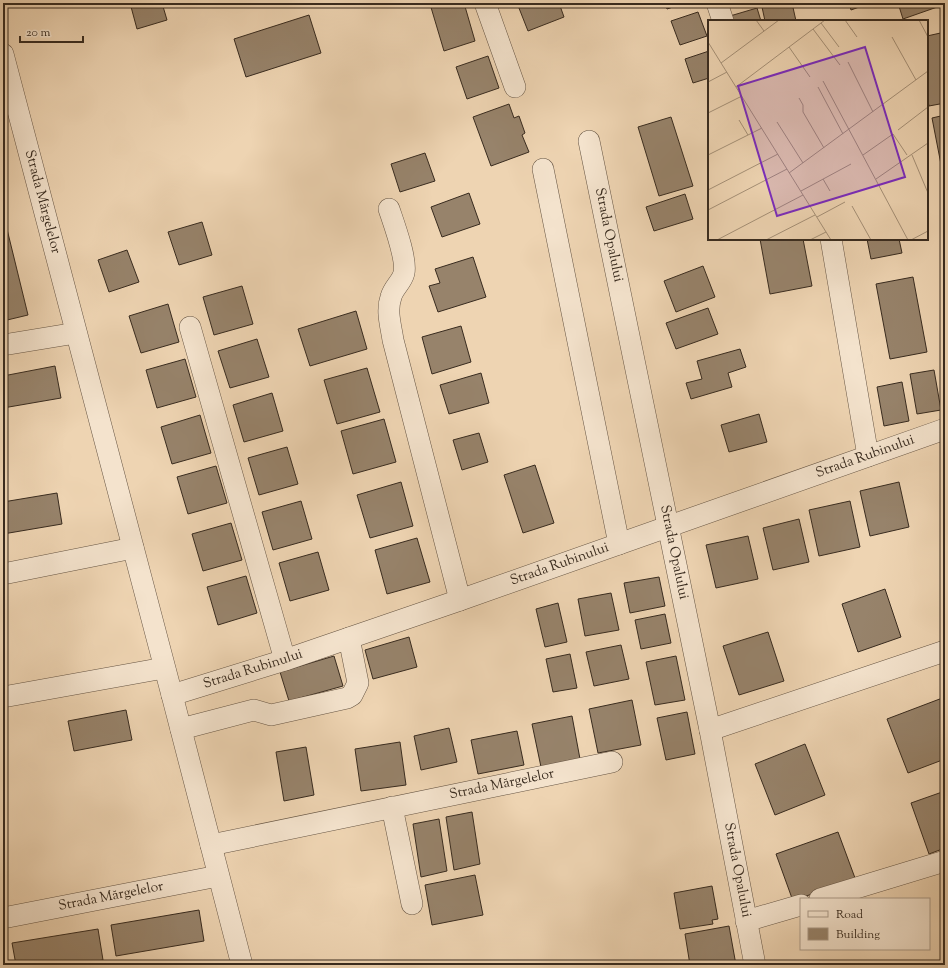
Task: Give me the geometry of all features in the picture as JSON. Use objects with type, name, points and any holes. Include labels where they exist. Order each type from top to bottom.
[{"type":"street","points":[[485,3],[515,87]]},
{"type":"street","points":[[717,3],[724,20]]},
{"type":"street","name":"Strada Mărgelelor","points":[[5,66],[134,548],[242,965]]},
{"type":"street","name":"Strada Opalului","points":[[589,141],[710,730],[755,965]]},
{"type":"street","points":[[543,169],[619,544]]},
{"type":"street","points":[[389,209],[405,263],[404,273],[391,296],[388,313],[460,600]]},
{"type":"street","points":[[831,240],[868,456]]},
{"type":"street","points":[[190,327],[285,660]]},
{"type":"street","points":[[3,346],[76,333]]},
{"type":"street","name":"Strada Rubinului","points":[[172,695],[285,660],[460,600],[945,429]]},
{"type":"street","points":[[3,574],[134,548]]},
{"type":"street","points":[[181,729],[254,710],[271,715],[347,698],[352,695],[358,683],[349,638]]},
{"type":"street","points":[[710,730],[945,651]]},
{"type":"street","points":[[3,697],[164,668]]},
{"type":"street","name":"Strada Mărgelelor","points":[[210,844],[612,762]]},
{"type":"street","points":[[392,807],[412,904]]},
{"type":"street","points":[[823,898],[945,861]]},
{"type":"street","name":"Strada Mărgelelor","points":[[3,918],[218,876]]},
{"type":"street","points":[[746,922],[800,905]]},
{"type":"building","points":[[130,3],[162,3],[167,20],[137,29]]},
{"type":"building","points":[[464,3],[475,41],[444,51],[430,4]]},
{"type":"building","points":[[517,3],[559,3],[564,17],[528,31]]},
{"type":"building","points":[[665,3],[685,3],[667,9]]},
{"type":"building","points":[[779,3],[792,3],[796,20],[765,20],[762,7]]},
{"type":"building","points":[[849,3],[870,3],[851,10]]},
{"type":"building","points":[[898,3],[942,3],[943,5],[903,19]]},
{"type":"building","points":[[757,8],[761,20],[732,20],[730,16]]},
{"type":"building","points":[[698,12],[707,36],[680,45],[671,21]]},
{"type":"building","points":[[309,15],[321,53],[246,77],[234,39]]},
{"type":"building","points":[[945,32],[945,103],[929,106],[928,101],[928,36]]},
{"type":"building","points":[[708,51],[708,78],[693,83],[685,59]]},
{"type":"building","points":[[488,56],[499,88],[467,99],[456,67]]},
{"type":"building","points":[[509,104],[514,118],[519,116],[525,133],[522,135],[529,152],[491,166],[473,117]]},
{"type":"building","points":[[945,115],[945,185],[932,118]]},
{"type":"building","points":[[671,117],[693,186],[659,196],[638,127]]},
{"type":"building","points":[[425,153],[435,181],[400,192],[391,164]]},
{"type":"building","points":[[469,193],[480,224],[442,237],[431,207]]},
{"type":"building","points":[[685,194],[693,219],[654,231],[646,207]]},
{"type":"building","points":[[202,222],[212,255],[179,265],[168,232]]},
{"type":"building","points":[[6,225],[28,315],[3,321],[3,226]]},
{"type":"building","points":[[760,240],[803,240],[812,286],[770,294]]},
{"type":"building","points":[[867,240],[899,240],[902,253],[871,259]]},
{"type":"building","points":[[127,250],[139,282],[109,292],[98,260]]},
{"type":"building","points":[[473,257],[486,297],[438,312],[429,286],[440,283],[435,269]]},
{"type":"building","points":[[703,266],[715,297],[676,312],[664,281]]},
{"type":"building","points":[[913,277],[927,352],[890,359],[876,284]]},
{"type":"building","points":[[242,286],[253,324],[214,335],[203,297]]},
{"type":"building","points":[[168,304],[179,342],[141,353],[129,316]]},
{"type":"building","points":[[708,308],[718,334],[676,349],[666,323]]},
{"type":"building","points":[[356,311],[367,349],[310,366],[298,329]]},
{"type":"building","points":[[461,326],[471,362],[432,374],[422,337]]},
{"type":"building","points":[[257,339],[269,377],[230,388],[218,351]]},
{"type":"building","points":[[740,349],[746,367],[728,373],[732,387],[691,399],[686,383],[702,379],[697,361]]},
{"type":"building","points":[[185,359],[196,397],[157,408],[146,370]]},
{"type":"building","points":[[55,366],[61,398],[3,408],[3,376]]},
{"type":"building","points":[[367,368],[380,412],[337,424],[324,380]]},
{"type":"building","points":[[934,370],[941,410],[917,414],[910,374]]},
{"type":"building","points":[[481,373],[489,403],[449,414],[440,385]]},
{"type":"building","points":[[902,382],[909,421],[884,426],[877,387]]},
{"type":"building","points":[[272,393],[283,431],[244,442],[233,405]]},
{"type":"building","points":[[759,414],[767,442],[729,452],[721,425]]},
{"type":"building","points":[[200,415],[211,453],[172,464],[161,427]]},
{"type":"building","points":[[384,419],[396,462],[353,474],[341,431]]},
{"type":"building","points":[[479,433],[488,462],[462,470],[453,440]]},
{"type":"building","points":[[287,447],[298,484],[259,495],[248,458]]},
{"type":"building","points":[[535,465],[554,523],[523,533],[504,475]]},
{"type":"building","points":[[216,466],[227,503],[188,514],[177,477]]},
{"type":"building","points":[[401,482],[413,526],[370,538],[357,495]]},
{"type":"building","points":[[899,482],[909,527],[870,536],[860,491]]},
{"type":"building","points":[[57,493],[62,524],[3,534],[3,502]]},
{"type":"building","points":[[301,501],[312,539],[273,550],[262,512]]},
{"type":"building","points":[[850,501],[860,547],[819,556],[809,510]]},
{"type":"building","points":[[799,519],[809,562],[773,570],[763,528]]},
{"type":"building","points":[[231,523],[242,560],[203,571],[192,534]]},
{"type":"building","points":[[748,536],[758,579],[716,588],[706,545]]},
{"type":"building","points":[[417,538],[430,582],[387,594],[375,550]]},
{"type":"building","points":[[318,552],[329,590],[290,601],[279,563]]},
{"type":"building","points":[[246,576],[257,613],[218,625],[207,587]]},
{"type":"building","points":[[659,577],[665,606],[630,613],[624,583]]},
{"type":"building","points":[[885,589],[901,637],[858,652],[842,604]]},
{"type":"building","points":[[611,593],[619,630],[585,636],[578,599]]},
{"type":"building","points":[[558,603],[567,642],[545,647],[536,609]]},
{"type":"building","points":[[665,614],[671,643],[641,649],[635,620]]},
{"type":"building","points":[[768,632],[784,681],[739,695],[723,646]]},
{"type":"building","points":[[409,637],[417,667],[373,679],[365,650]]},
{"type":"building","points":[[621,645],[629,679],[594,686],[586,652]]},
{"type":"building","points":[[570,654],[577,688],[553,692],[546,659]]},
{"type":"building","points":[[334,656],[343,686],[289,701],[280,672]]},
{"type":"building","points":[[676,656],[685,700],[655,705],[646,662]]},
{"type":"building","points":[[945,697],[945,759],[908,773],[887,719]]},
{"type":"building","points":[[632,700],[641,745],[598,753],[589,709]]},
{"type":"building","points":[[126,710],[132,740],[74,751],[68,721]]},
{"type":"building","points":[[687,712],[695,754],[666,760],[657,718]]},
{"type":"building","points":[[572,716],[580,759],[541,767],[532,724]]},
{"type":"building","points":[[449,728],[457,762],[421,770],[414,736]]},
{"type":"building","points":[[517,731],[524,765],[478,774],[471,740]]},
{"type":"building","points":[[400,742],[406,785],[361,791],[355,749]]},
{"type":"building","points":[[805,744],[825,795],[775,815],[755,764]]},
{"type":"building","points":[[306,747],[314,795],[284,801],[276,752]]},
{"type":"building","points":[[945,791],[945,848],[929,854],[911,803]]},
{"type":"building","points":[[472,812],[480,864],[454,870],[446,817]]},
{"type":"building","points":[[439,819],[447,871],[421,877],[413,824]]},
{"type":"building","points":[[838,832],[855,878],[793,901],[776,854]]},
{"type":"building","points":[[475,875],[483,915],[432,925],[425,885]]},
{"type":"building","points":[[712,886],[718,919],[712,920],[713,924],[680,929],[674,893]]},
{"type":"building","points":[[199,910],[204,941],[116,956],[111,925]]},
{"type":"building","points":[[729,926],[736,965],[690,965],[685,934]]},
{"type":"building","points":[[98,929],[103,960],[74,965],[16,965],[12,943]]}]
